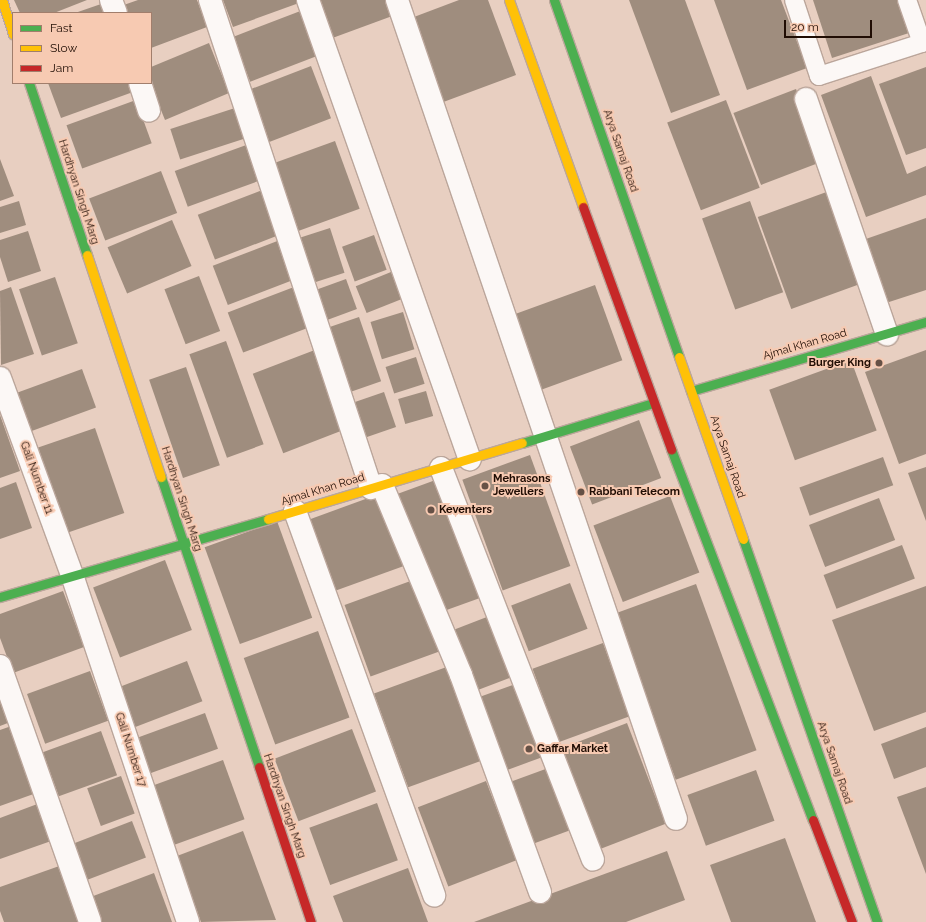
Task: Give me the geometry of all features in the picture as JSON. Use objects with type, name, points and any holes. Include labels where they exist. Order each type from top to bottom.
[{"type":"street","points":[[2,0],[12,31]]},
{"type":"street","points":[[111,0],[116,12]]},
{"type":"street","points":[[210,0],[376,487],[461,676],[540,892]]},
{"type":"street","points":[[308,0],[470,459]]},
{"type":"street","points":[[397,0],[543,436],[676,819]]},
{"type":"street","points":[[509,0],[653,403],[852,922]]},
{"type":"street","name":"Arya Samaj Road","points":[[554,0],[878,922]]},
{"type":"street","name":"Hardhyan Singh Marg","points":[[29,84],[183,545],[311,922]]},
{"type":"street","points":[[140,84],[149,111]]},
{"type":"street","points":[[806,99],[887,334]]},
{"type":"street","name":"Ajmal Khan Road","points":[[691,391],[926,322]]},
{"type":"street","name":"Gali Number 11","points":[[0,378],[73,578]]},
{"type":"street","name":"Ajmal Khan Road","points":[[0,597],[73,578],[653,403]]},
{"type":"street","points":[[441,468],[593,860]]},
{"type":"street","points":[[295,511],[434,896]]},
{"type":"street","name":"Gali Number 17","points":[[73,578],[188,922]]},
{"type":"street","points":[[0,666],[90,922]]},
{"type":"lane","points":[[794,0],[819,76],[922,43],[907,0]]},
{"type":"building","points":[[14,0],[87,0],[57,12],[20,12]]},
{"type":"building","points":[[138,0],[197,0],[207,27],[152,48],[152,12],[120,12],[118,7]]},
{"type":"building","points":[[223,0],[298,0],[299,3],[233,27]]},
{"type":"building","points":[[312,0],[389,0],[395,15],[327,40]]},
{"type":"building","points":[[459,0],[488,0],[516,75],[438,104],[406,20]]},
{"type":"building","points":[[629,0],[685,0],[720,95],[671,113]]},
{"type":"building","points":[[714,0],[781,0],[807,68],[747,90]]},
{"type":"building","points":[[813,0],[898,0],[909,33],[832,58]]},
{"type":"building","points":[[101,4],[104,12],[78,12]]},
{"type":"building","points":[[303,10],[320,55],[250,82],[233,37]]},
{"type":"building","points":[[209,43],[229,93],[165,120],[150,84],[152,84],[152,67]]},
{"type":"building","points":[[311,66],[331,118],[267,143],[247,91]]},
{"type":"building","points":[[926,67],[926,148],[906,155],[879,84]]},
{"type":"building","points":[[871,76],[907,174],[926,166],[926,195],[866,217],[821,95]]},
{"type":"building","points":[[48,84],[130,84],[133,92],[61,118]]},
{"type":"building","points":[[796,89],[824,161],[761,185],[733,113]]},
{"type":"building","points":[[136,100],[152,143],[82,169],[66,125]]},
{"type":"building","points":[[726,100],[760,188],[701,210],[667,123]]},
{"type":"building","points":[[235,108],[245,138],[180,159],[170,129]]},
{"type":"building","points":[[335,141],[360,209],[295,232],[270,165]]},
{"type":"building","points":[[249,144],[262,180],[188,207],[175,171]]},
{"type":"building","points":[[0,159],[14,196],[0,201]]},
{"type":"building","points":[[161,171],[177,213],[105,241],[89,199]]},
{"type":"building","points":[[265,189],[282,234],[215,260],[198,215]]},
{"type":"building","points":[[832,190],[866,282],[791,309],[758,217]]},
{"type":"building","points":[[19,201],[26,225],[0,233],[0,207]]},
{"type":"building","points":[[750,201],[783,292],[735,310],[702,218]]},
{"type":"building","points":[[926,218],[926,290],[886,303],[863,240]]},
{"type":"building","points":[[172,220],[192,266],[127,293],[108,247]]},
{"type":"building","points":[[330,228],[345,273],[306,285],[292,240]]},
{"type":"building","points":[[28,231],[41,271],[8,282],[0,257],[0,240]]},
{"type":"building","points":[[374,235],[387,270],[355,281],[342,247]]},
{"type":"building","points":[[280,240],[295,279],[228,305],[213,266]]},
{"type":"building","points":[[391,272],[402,299],[367,313],[356,286]]},
{"type":"building","points":[[199,276],[220,331],[186,344],[164,289]]},
{"type":"building","points":[[55,277],[78,343],[42,356],[19,289]]},
{"type":"building","points":[[346,279],[357,309],[323,321],[312,291]]},
{"type":"building","points":[[595,285],[622,360],[538,391],[510,316]]},
{"type":"building","points":[[11,287],[34,354],[1,365],[0,291]]},
{"type":"building","points":[[294,287],[309,327],[243,353],[228,312]]},
{"type":"building","points":[[403,312],[414,349],[382,359],[370,322]]},
{"type":"building","points":[[359,317],[381,381],[345,394],[323,329]]},
{"type":"building","points":[[226,341],[264,444],[227,458],[189,354]]},
{"type":"building","points":[[320,348],[350,427],[283,453],[253,374]]},
{"type":"building","points":[[926,350],[926,454],[899,464],[865,372]]},
{"type":"building","points":[[416,357],[425,384],[394,394],[386,367]]},
{"type":"building","points":[[851,360],[877,430],[795,460],[769,390]]},
{"type":"building","points":[[186,367],[220,465],[183,478],[149,380]]},
{"type":"building","points":[[82,369],[96,408],[26,433],[12,395]]},
{"type":"building","points":[[426,391],[433,416],[405,424],[398,399]]},
{"type":"building","points":[[384,392],[396,427],[365,438],[353,403]]},
{"type":"building","points":[[0,415],[20,471],[0,478]]},
{"type":"building","points":[[639,420],[661,478],[592,504],[570,447]]},
{"type":"building","points":[[95,428],[124,513],[61,535],[32,450]]},
{"type":"building","points":[[530,455],[570,566],[503,591],[462,480]]},
{"type":"building","points":[[883,457],[893,485],[810,516],[799,487]]},
{"type":"building","points":[[926,467],[926,521],[908,473]]},
{"type":"building","points":[[441,478],[484,596],[439,613],[396,494]]},
{"type":"building","points":[[16,482],[32,528],[0,539],[0,488]]},
{"type":"building","points":[[382,493],[408,564],[332,592],[306,521]]},
{"type":"building","points":[[670,496],[699,573],[623,602],[593,525]]},
{"type":"building","points":[[879,498],[895,540],[825,567],[809,525]]},
{"type":"building","points":[[277,521],[312,618],[240,644],[205,547]]},
{"type":"building","points":[[902,545],[915,579],[836,609],[824,575]]},
{"type":"building","points":[[165,560],[192,630],[120,658],[93,588]]},
{"type":"building","points":[[416,579],[442,650],[371,676],[345,605]]},
{"type":"building","points":[[570,583],[588,629],[529,651],[511,606]]},
{"type":"building","points":[[696,584],[757,750],[676,780],[615,613]]},
{"type":"building","points":[[926,586],[926,712],[874,731],[832,620]]},
{"type":"building","points":[[63,591],[84,647],[13,673],[0,638],[0,614]]},
{"type":"building","points":[[492,615],[515,676],[473,692],[450,631]]},
{"type":"building","points":[[318,631],[349,717],[275,744],[244,658]]},
{"type":"building","points":[[603,643],[630,716],[559,742],[533,669]]},
{"type":"building","points":[[187,661],[202,701],[131,728],[116,688]]},
{"type":"building","points":[[452,665],[486,759],[408,787],[374,693]]},
{"type":"building","points":[[90,671],[108,721],[45,744],[27,694]]},
{"type":"building","points":[[518,683],[545,756],[501,772],[474,699]]},
{"type":"building","points":[[0,695],[13,721],[0,726]]},
{"type":"building","points":[[205,713],[218,749],[148,774],[135,739]]},
{"type":"building","points":[[627,723],[666,824],[596,851],[557,750]]},
{"type":"building","points":[[17,724],[42,791],[0,806],[0,730]]},
{"type":"building","points":[[926,727],[926,767],[894,779],[881,744]]},
{"type":"building","points":[[352,729],[376,792],[299,821],[275,759]]},
{"type":"building","points":[[101,731],[117,775],[59,796],[43,752]]},
{"type":"building","points":[[223,760],[245,819],[173,845],[152,786]]},
{"type":"building","points":[[551,767],[574,829],[530,845],[508,783]]},
{"type":"building","points":[[756,770],[774,821],[706,846],[687,795]]},
{"type":"building","points":[[121,776],[135,814],[101,826],[87,788]]},
{"type":"building","points":[[486,781],[516,860],[448,887],[418,807]]},
{"type":"building","points":[[926,787],[926,874],[897,797]]},
{"type":"building","points":[[40,803],[54,840],[0,859],[0,818]]},
{"type":"building","points":[[377,803],[398,860],[330,885],[309,828]]},
{"type":"building","points":[[132,821],[146,857],[86,880],[72,844]]},
{"type":"building","points":[[243,831],[276,920],[201,922],[177,856]]},
{"type":"building","points":[[785,838],[816,922],[731,922],[710,865]]},
{"type":"building","points":[[667,851],[685,900],[626,922],[474,922]]},
{"type":"building","points":[[65,864],[86,922],[4,922],[0,911],[0,887]]},
{"type":"building","points":[[408,868],[428,922],[343,922],[333,896]]},
{"type":"building","points":[[154,873],[172,922],[97,922],[88,898]]},
{"type":"traffic: fast","points":[[554,0],[679,357]]},
{"type":"traffic: fast","points":[[29,84],[87,255]]},
{"type":"traffic: fast","points":[[691,391],[926,322]]},
{"type":"traffic: fast","points":[[522,443],[653,403]]},
{"type":"traffic: fast","points":[[671,449],[813,820]]},
{"type":"traffic: fast","points":[[161,477],[259,767]]},
{"type":"traffic: fast","points":[[0,597],[268,519]]},
{"type":"traffic: fast","points":[[743,539],[877,922]]},
{"type":"traffic: slow","points":[[2,0],[12,31]]},
{"type":"traffic: slow","points":[[509,0],[583,207]]},
{"type":"traffic: slow","points":[[87,255],[161,477]]},
{"type":"traffic: slow","points":[[679,357],[743,539]]},
{"type":"traffic: slow","points":[[268,519],[522,443]]},
{"type":"traffic: jam","points":[[583,207],[671,449]]},
{"type":"traffic: jam","points":[[259,767],[311,922]]},
{"type":"traffic: jam","points":[[813,820],[852,922]]},
{"type":"place","name":"Burger King","points":[[879,363]]},
{"type":"place","name":"Mehrasons Jewellers","points":[[485,486]]},
{"type":"place","name":"Rabbani Telecom","points":[[581,492]]},
{"type":"place","name":"Keventers","points":[[431,510]]},
{"type":"place","name":"Gaffar Market","points":[[529,749]]}]
